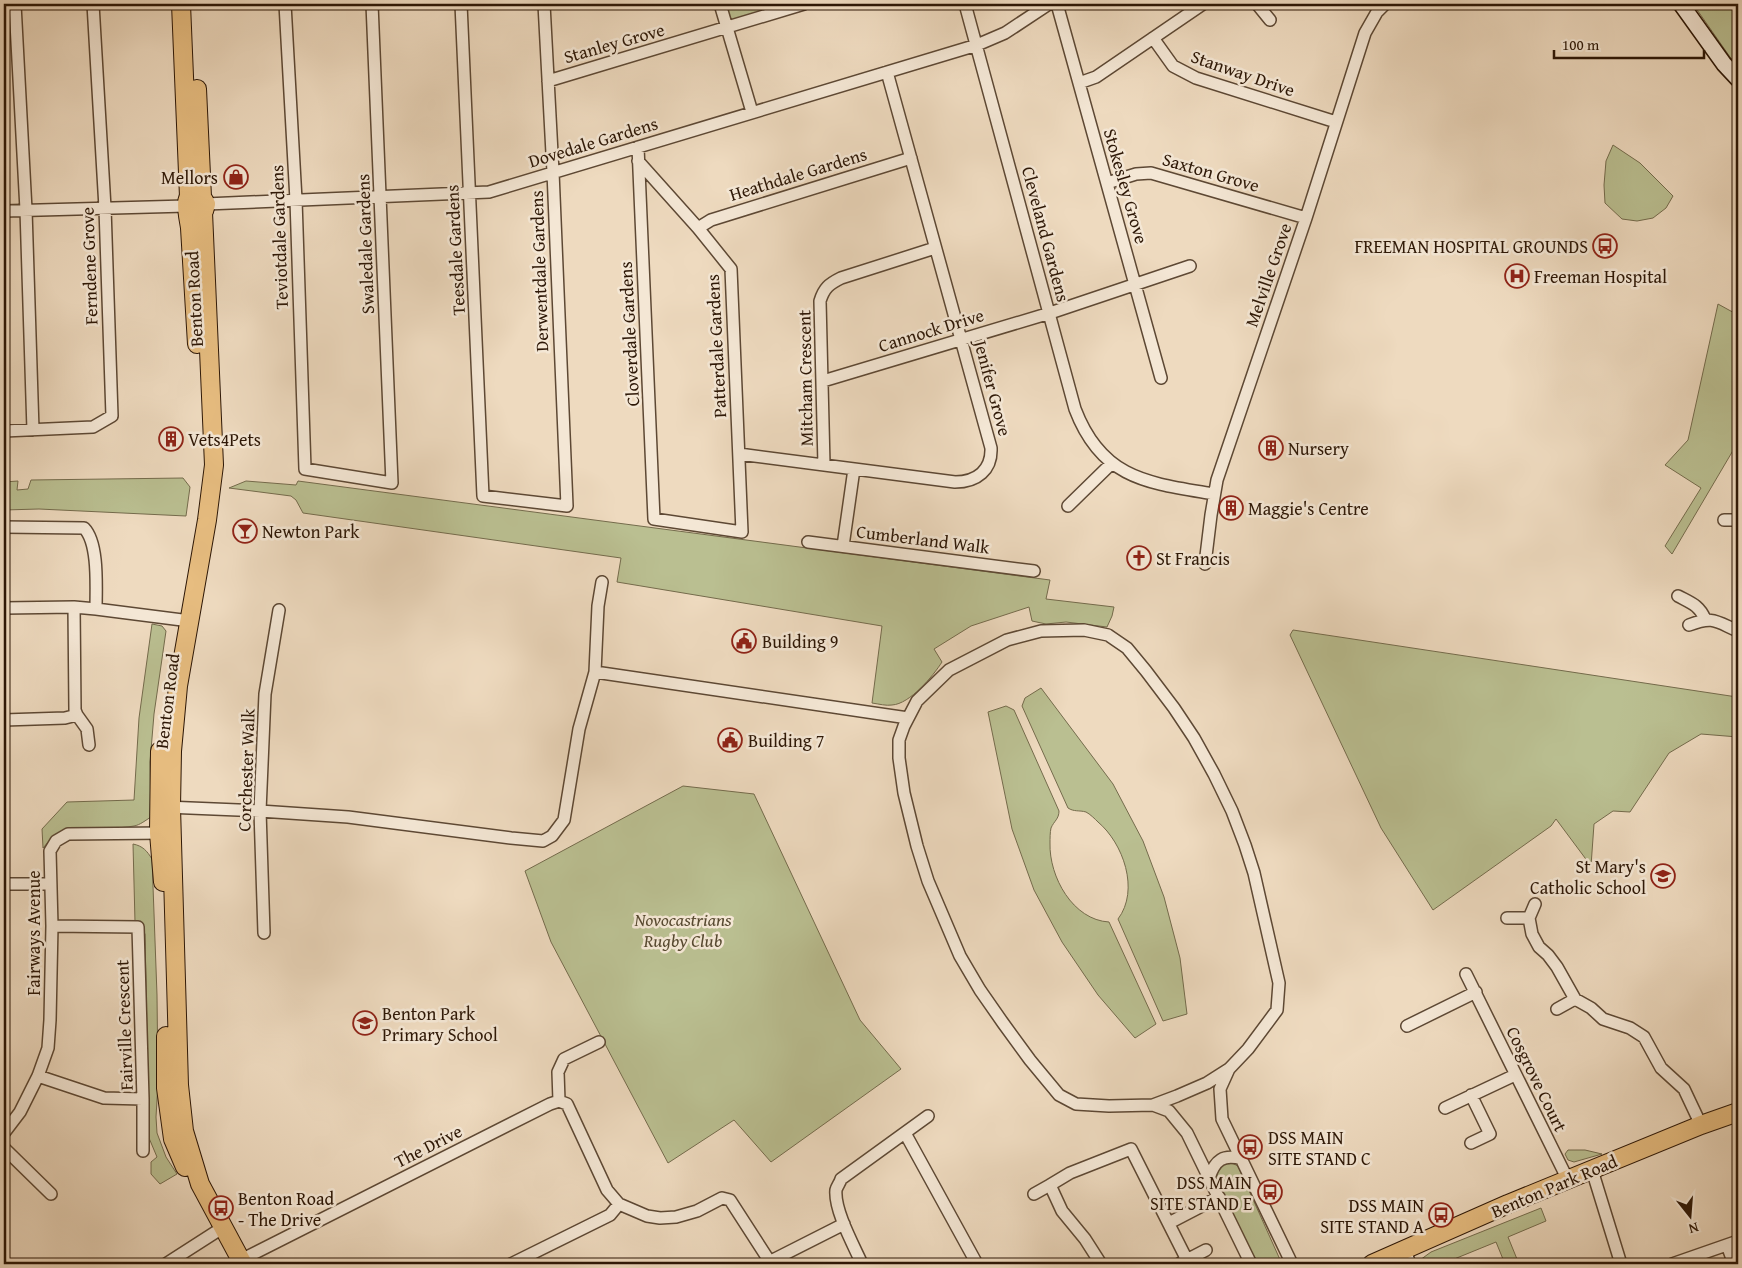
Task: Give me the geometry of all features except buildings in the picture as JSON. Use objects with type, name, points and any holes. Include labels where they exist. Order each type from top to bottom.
[{"type":"main road","name":"Benton Road","points":[[181,4],[214,465],[209,504],[184,620],[165,807],[165,832],[179,1085],[184,1131],[200,1184],[242,1262]]},
{"type":"main road","name":"Benton Road","points":[[192,4],[196,205]]},
{"type":"main road","name":"Benton Park Road","points":[[1372,1264],[1407,1257],[1508,1204],[1701,1125],[1738,1112]]},
{"type":"street","points":[[4,8],[14,4],[26,210],[33,430]]},
{"type":"street","name":"Ferndene Grove","points":[[4,430],[93,427],[112,416],[105,208],[94,4]]},
{"type":"street","name":"Teviotdale Gardens","points":[[285,4],[296,200],[304,470]]},
{"type":"street","name":"Swaledale Gardens","points":[[304,470],[392,483],[372,4]]},
{"type":"street","name":"Teesdale Gardens","points":[[461,4],[483,496]]},
{"type":"street","name":"Derwentdale Gardens","points":[[483,496],[567,506],[544,4]]},
{"type":"street","points":[[720,4],[752,112]]},
{"type":"street","name":"Stanley Grove","points":[[548,81],[804,4]]},
{"type":"street","name":"Cleveland Gardens","points":[[965,4],[1080,422],[1090,440],[1112,463],[1131,475],[1150,483],[1214,494]]},
{"type":"street","name":"Dovedale Gardens","points":[[4,212],[489,192],[977,45],[1005,33],[1049,4]]},
{"type":"street","name":"Stokesley Grove","points":[[1057,4],[1161,378]]},
{"type":"street","points":[[1079,83],[1096,77],[1203,4]]},
{"type":"street","points":[[1257,4],[1270,20]]},
{"type":"street","name":"Melville Grove","points":[[1205,564],[1214,494],[1221,468],[1306,218],[1365,32],[1377,12],[1385,4]]},
{"type":"street","points":[[1681,4],[1724,64],[1738,79]]},
{"type":"street","name":"Stanway Drive","points":[[1153,38],[1173,66],[1196,78],[1336,122]]},
{"type":"street","name":"Jenifer Grove","points":[[739,454],[955,482],[969,481],[984,472],[990,460],[990,448],[962,339],[887,72]]},
{"type":"street","name":"Cloverdale Gardens","points":[[638,147],[654,519],[742,532]]},
{"type":"street","name":"Heathdale Gardens","points":[[698,228],[711,220],[911,158]]},
{"type":"street","name":"Patterdale Gardens","points":[[638,161],[728,264],[732,275],[742,532]]},
{"type":"street","name":"Saxton Grove","points":[[1107,183],[1136,174],[1151,173],[1306,218]]},
{"type":"street","name":"Mitcham Crescent","points":[[824,465],[820,301],[823,291],[830,283],[841,278],[935,248]]},
{"type":"street","name":"Cannock Drive","points":[[823,381],[1050,313],[1190,266]]},
{"type":"street","points":[[1068,506],[1112,463]]},
{"type":"street","points":[[843,546],[854,469]]},
{"type":"street","points":[[1724,520],[1738,520]]},
{"type":"street","points":[[4,527],[84,528],[90,536],[92,545],[96,581],[96,609]]},
{"type":"street","name":"Cumberland Walk","points":[[808,542],[1034,571]]},
{"type":"street","points":[[165,807],[348,817],[543,841],[552,836],[564,820],[579,729],[595,672],[598,606],[602,582]]},
{"type":"street","points":[[1678,596],[1696,605],[1701,610],[1705,619]]},
{"type":"street","points":[[4,608],[74,607],[184,620]]},
{"type":"street","points":[[74,607],[75,704],[77,715],[87,729],[89,745]]},
{"type":"street","name":"Corchester Walk","points":[[264,933],[260,811],[265,694],[279,610]]},
{"type":"street","points":[[1689,625],[1705,619],[1715,620],[1738,631]]},
{"type":"street","points":[[1084,630],[1108,635],[1127,648],[1174,708],[1194,738],[1232,812],[1254,873],[1279,983],[1277,1010],[1248,1050],[1229,1069],[1184,1093],[1152,1105],[1109,1106],[1076,1104],[1059,1095],[1030,1060],[980,990],[960,956],[928,881],[905,798],[899,758],[899,740],[908,718],[917,701],[949,670],[1007,640],[1041,631],[1084,630]]},
{"type":"street","points":[[595,672],[908,718]]},
{"type":"street","points":[[4,720],[66,718],[77,715]]},
{"type":"street","name":"Fairways Avenue","points":[[4,1133],[20,1112],[38,1076],[48,1048],[52,926],[50,850],[56,841],[68,834],[165,832]]},
{"type":"street","points":[[4,884],[50,884]]},
{"type":"street","points":[[1535,904],[1529,918],[1532,934],[1539,947],[1553,961],[1575,998],[1591,1008],[1603,1019],[1630,1028],[1644,1037],[1661,1068],[1684,1089],[1701,1125]]},
{"type":"street","points":[[1507,918],[1529,918]]},
{"type":"street","name":"Fairville Crescent","points":[[38,1076],[104,1098],[144,1099],[138,927],[52,926]]},
{"type":"street","name":"Cosgrove Court","points":[[1466,974],[1568,1180]]},
{"type":"street","points":[[1407,1026],[1476,992]]},
{"type":"street","points":[[1557,1008],[1575,998]]},
{"type":"street","points":[[598,1042],[564,1059],[558,1072],[559,1101],[567,1104],[607,1190],[619,1204],[647,1216],[660,1218],[676,1217],[697,1211],[722,1198],[730,1200],[768,1263],[844,1224]]},
{"type":"street","points":[[1229,1069],[1220,1089],[1222,1118],[1292,1264]]},
{"type":"street","points":[[1445,1108],[1514,1074]]},
{"type":"street","points":[[1471,1096],[1490,1134],[1471,1143]]},
{"type":"street","points":[[143,1151],[144,1099]]},
{"type":"street","name":"The Drive","points":[[242,1262],[559,1101]]},
{"type":"street","points":[[1152,1105],[1169,1111],[1188,1133],[1252,1264]]},
{"type":"street","points":[[862,1264],[844,1224],[836,1188],[842,1179],[928,1116]]},
{"type":"street","points":[[905,1133],[978,1264]]},
{"type":"street","points":[[4,1148],[51,1194]]},
{"type":"street","points":[[1034,1194],[1070,1173],[1131,1149],[1169,1223],[1183,1262],[1206,1250]]},
{"type":"street","points":[[1209,1178],[1212,1169],[1220,1160],[1233,1157],[1242,1160]]},
{"type":"street","points":[[1592,1170],[1621,1264]]},
{"type":"street","points":[[1050,1185],[1062,1211],[1085,1239],[1101,1264]]},
{"type":"street","points":[[1169,1223],[1219,1197]]},
{"type":"street","points":[[510,1264],[610,1215],[619,1204]]},
{"type":"street","points":[[166,1264],[222,1228]]},
{"type":"street","points":[[1672,1264],[1733,1243],[1734,1264]]},
{"type":"street","points":[[1286,1253],[1299,1264]]},
{"type":"green space","points":[[724,4],[789,4],[730,22]]},
{"type":"green space","points":[[1693,4],[1738,4],[1738,65],[1730,57]]},
{"type":"green space","points":[[1613,145],[1640,163],[1673,196],[1666,208],[1653,218],[1637,221],[1622,219],[1605,203],[1606,161]]},
{"type":"green space","points":[[1718,304],[1738,315],[1738,442],[1672,554],[1665,546],[1701,488],[1665,465],[1688,440]]},
{"type":"green space","points":[[183,478],[190,487],[186,516],[39,509],[4,510],[4,482],[18,481],[17,490],[28,489],[31,480]]},
{"type":"green space","points":[[246,481],[296,485],[298,481],[1050,580],[1046,599],[1114,607],[1107,627],[1066,622],[1046,624],[1032,621],[1029,607],[971,626],[934,649],[942,662],[913,695],[899,703],[882,705],[872,703],[882,626],[617,582],[621,558],[303,513],[296,500],[291,496],[229,488]]},
{"type":"green space","points":[[152,624],[162,626],[166,631],[154,714],[150,762],[151,817],[141,824],[134,826],[85,828],[62,833],[43,848],[42,829],[67,802],[134,800],[139,718]]},
{"type":"green space","name":"St Mary's Catholic School","points":[[1293,630],[1737,697],[1738,737],[1701,734],[1669,753],[1630,812],[1613,811],[1594,824],[1591,866],[1556,819],[1551,826],[1433,910],[1381,828],[1290,635]]},
{"type":"green space","points":[[1041,688],[1113,784],[1143,841],[1164,897],[1180,958],[1187,1014],[1163,1021],[1118,919],[1128,895],[1126,868],[1121,854],[1107,831],[1092,817],[1086,812],[1068,808],[1022,706],[1025,698]]},
{"type":"green space","points":[[1006,706],[1014,710],[1059,811],[1051,828],[1050,841],[1051,856],[1059,882],[1066,895],[1084,914],[1109,922],[1156,1024],[1135,1038],[1098,995],[1062,942],[1034,890],[1012,829],[988,712]]},
{"type":"green space","name":"Novocastrians Rugby Club","points":[[683,786],[754,794],[860,1020],[901,1069],[771,1162],[734,1120],[668,1163],[551,942],[525,871]]},
{"type":"green space","points":[[133,844],[144,849],[152,859],[157,995],[157,1133],[166,1157],[177,1174],[160,1184],[151,1174],[151,1162],[157,1157],[149,1138],[145,934],[135,922]]},
{"type":"green space","points":[[1568,1150],[1585,1150],[1602,1154],[1574,1162],[1568,1160],[1565,1154]]},
{"type":"green space","points":[[1226,1162],[1238,1166],[1282,1264],[1259,1264],[1249,1248],[1217,1179],[1218,1169]]},
{"type":"green space","points":[[1541,1208],[1546,1221],[1508,1237],[1519,1264],[1505,1264],[1496,1242],[1442,1264],[1420,1264],[1420,1260],[1431,1252]]},
{"type":"place","name":"Mellors","points":[[236,177]]},
{"type":"place","name":"FREEMAN HOSPITAL GROUNDS","points":[[1605,246]]},
{"type":"place","name":"Freeman Hospital","points":[[1517,276]]},
{"type":"place","name":"Vets4Pets","points":[[171,439]]},
{"type":"place","name":"Nursery","points":[[1271,448]]},
{"type":"place","name":"Maggie's Centre","points":[[1231,508]]},
{"type":"place","name":"Newton Park","points":[[245,531]]},
{"type":"place","name":"St Francis","points":[[1139,558]]},
{"type":"place","name":"Building 9","points":[[744,641]]},
{"type":"place","name":"Building 7","points":[[730,740]]},
{"type":"place","name":"St Mary's Catholic School","points":[[1663,876]]},
{"type":"place","name":"Benton Park Primary School","points":[[365,1023]]},
{"type":"place","name":"DSS MAIN SITE STAND C","points":[[1250,1147]]},
{"type":"place","name":"DSS MAIN SITE STAND E","points":[[1270,1192]]},
{"type":"place","name":"Benton Road - The Drive","points":[[221,1208]]},
{"type":"place","name":"DSS MAIN SITE STAND A","points":[[1441,1215]]}]
